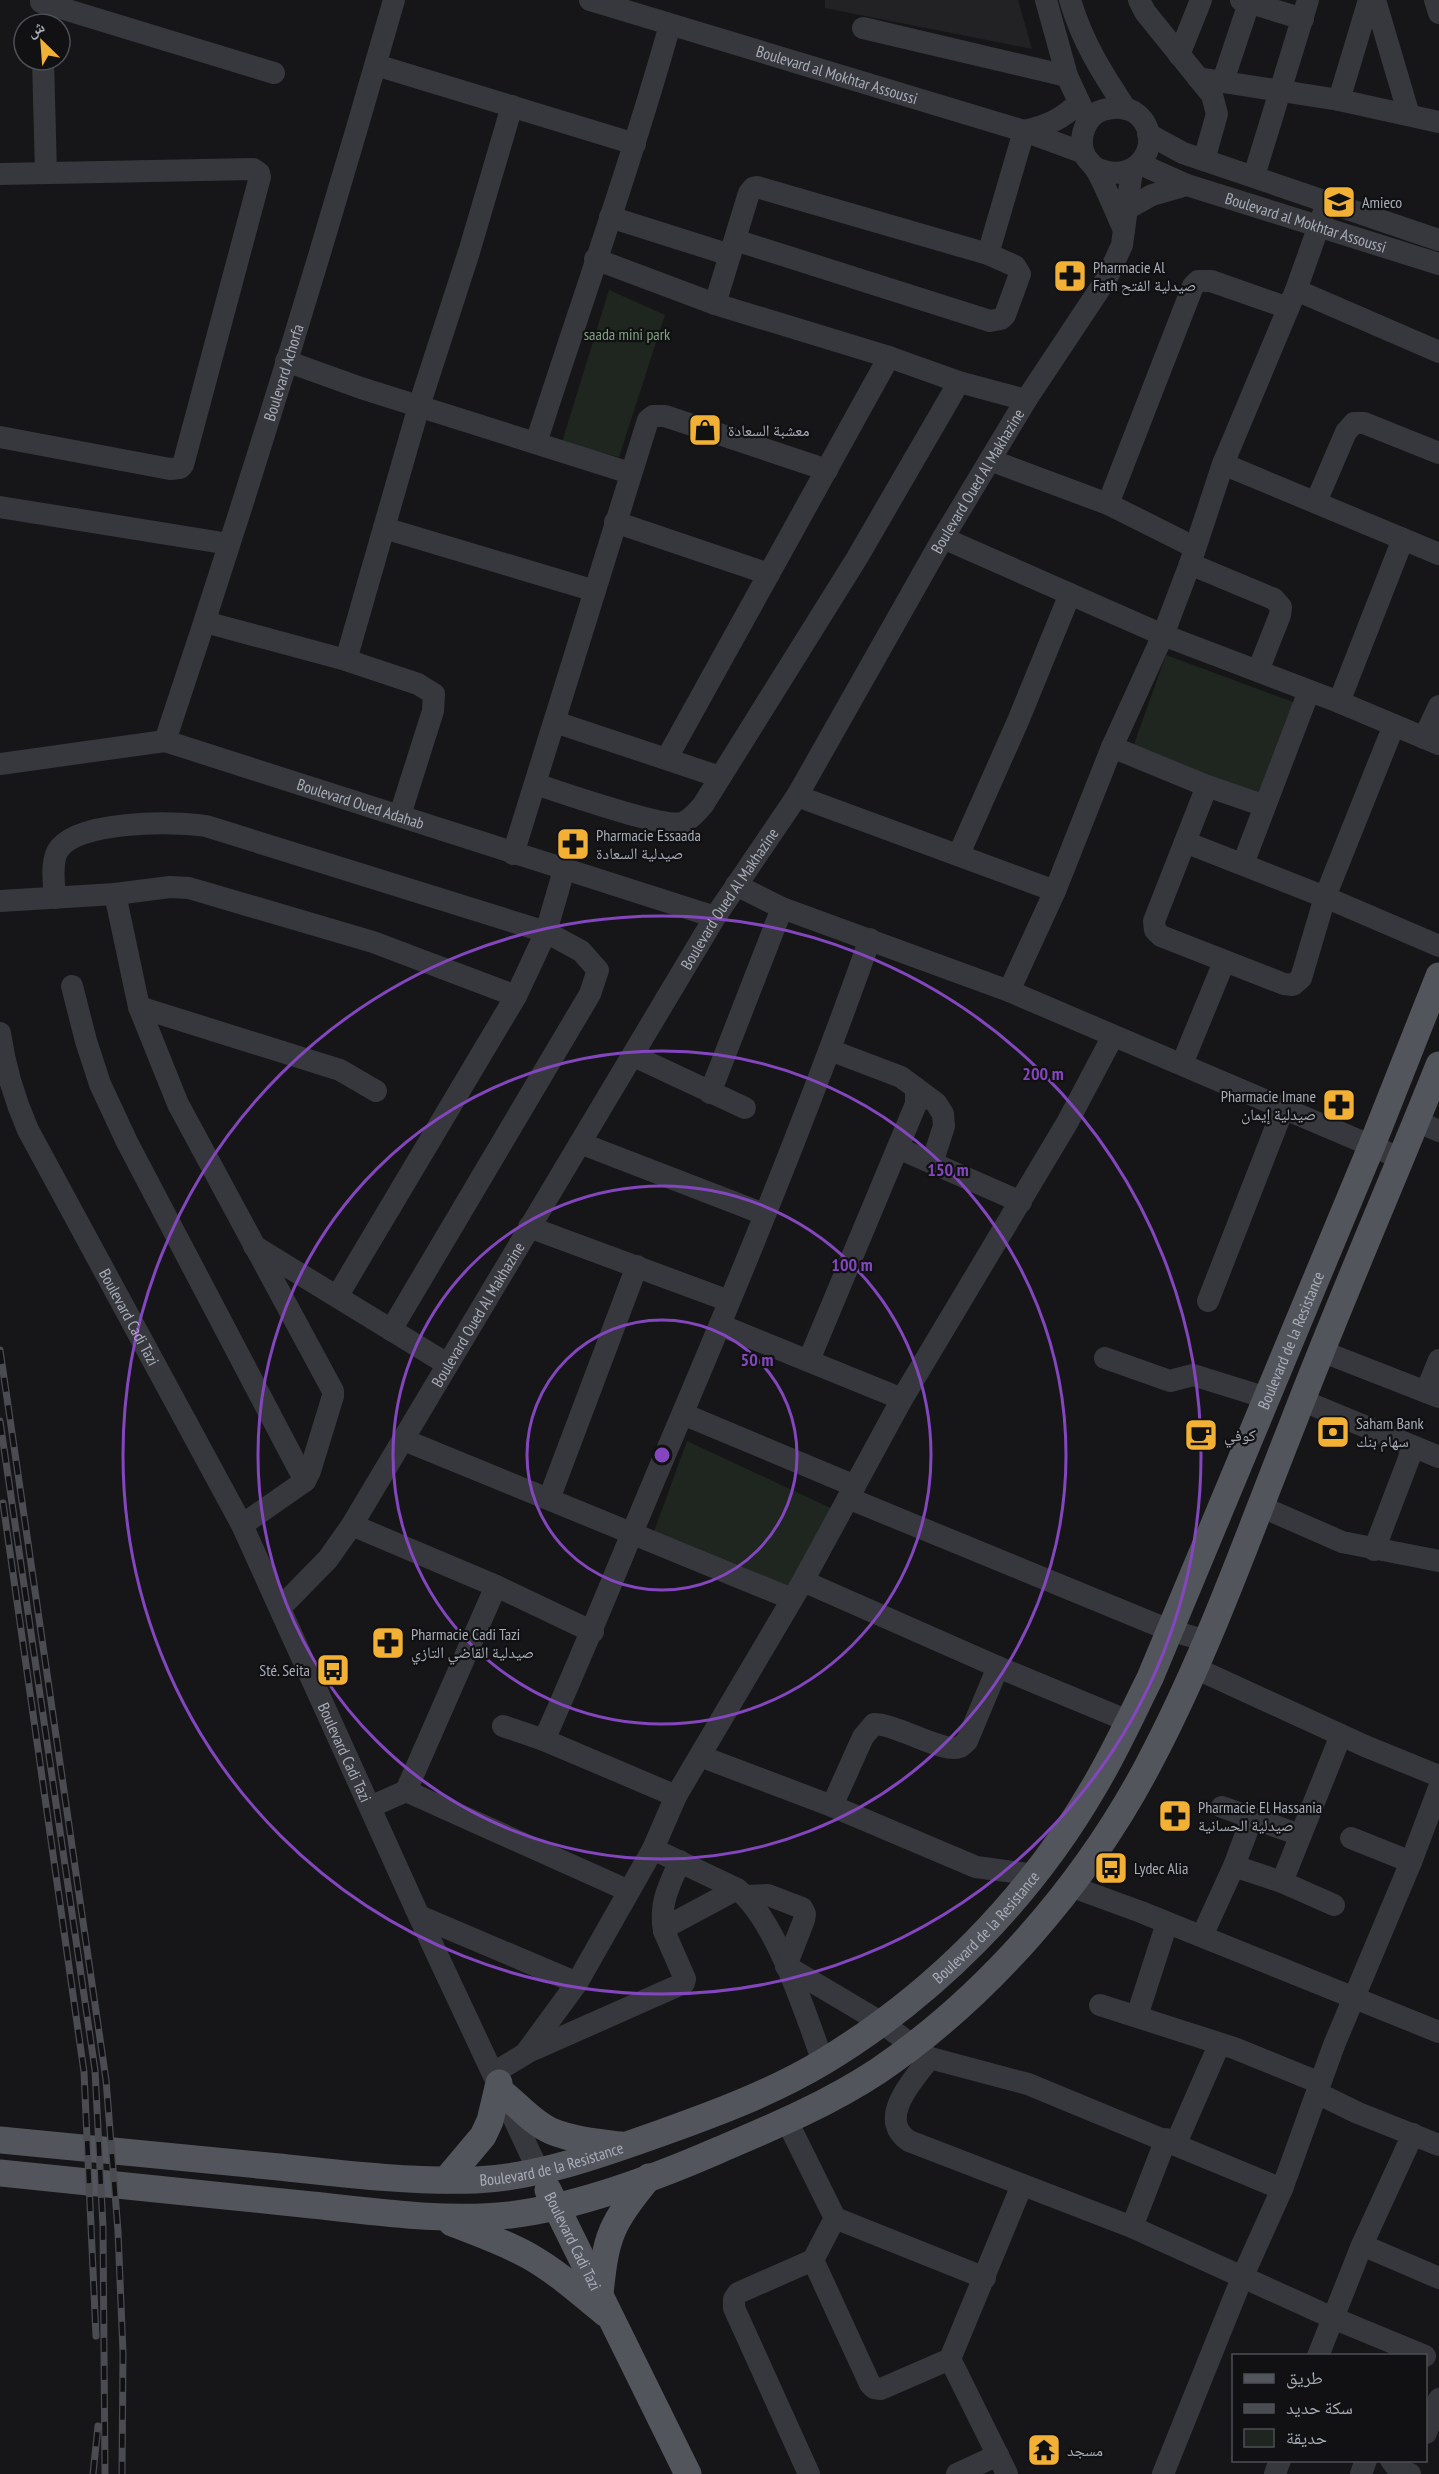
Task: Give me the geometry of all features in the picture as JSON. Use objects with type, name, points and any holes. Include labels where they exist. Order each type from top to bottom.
[{"type":"main road","name":"Boulevard de la Resistance","points":[[0,2140],[394,2179],[478,2180],[580,2161],[700,2119],[764,2093],[823,2062],[882,2022],[926,1988],[978,1941],[1035,1875],[1094,1789],[1128,1722],[1150,1678],[1267,1398],[1372,1145],[1439,975]]},
{"type":"main road","name":"Boulevard de la Resistance","points":[[0,2173],[437,2217],[517,2214],[556,2206],[649,2177],[787,2121],[876,2072],[921,2052],[1017,1949],[1070,1886],[1145,1772],[1196,1668],[1400,1158],[1428,1126],[1439,1065]]},
{"type":"main road","points":[[499,2083],[536,2121],[551,2131],[574,2138],[624,2146]]},
{"type":"main road","points":[[446,2180],[483,2136],[490,2121],[499,2083]]},
{"type":"main road","name":"Boulevard Cadi Tazi","points":[[538,2170],[688,2474]]},
{"type":"main road","points":[[600,2294],[604,2253],[611,2230],[622,2211],[649,2177]]},
{"type":"main road","points":[[437,2217],[494,2239],[529,2256],[565,2280],[612,2320]]},
{"type":"street","name":"Boulevard Achorfa","points":[[165,741],[286,361],[394,0]]},
{"type":"street","name":"Boulevard al Mokhtar Assoussi","points":[[590,0],[1024,131],[1090,161]]},
{"type":"street","points":[[1046,0],[1067,76],[1083,112],[1082,137],[1090,161],[1126,220],[1152,195],[1187,185]]},
{"type":"street","points":[[1070,0],[1079,32],[1126,109]]},
{"type":"street","points":[[1179,55],[1201,0]]},
{"type":"street","points":[[1339,100],[1369,0]]},
{"type":"street","points":[[1376,0],[1409,115]]},
{"type":"street","points":[[1435,0],[1439,13]]},
{"type":"street","points":[[1223,81],[1247,1],[1306,9],[1254,176]]},
{"type":"street","points":[[1144,4],[1179,55],[1212,95],[1217,114],[1203,160]]},
{"type":"street","points":[[41,9],[274,73]]},
{"type":"street","points":[[536,443],[595,259],[635,144],[670,25]]},
{"type":"street","points":[[862,28],[1067,76]]},
{"type":"street","points":[[376,65],[635,144]]},
{"type":"street","points":[[43,72],[46,173]]},
{"type":"street","points":[[1198,78],[1339,100],[1439,122]]},
{"type":"street","points":[[346,660],[419,406],[469,252],[512,106]]},
{"type":"street","points":[[988,254],[1024,131],[1083,112],[1098,112],[1112,107],[1126,109],[1139,116],[1148,134],[1148,150],[1136,167],[1120,174],[1107,173],[1090,161]]},
{"type":"street","name":"Boulevard al Mokhtar Assoussi","points":[[1148,134],[1183,153],[1439,240]]},
{"type":"street","name":"Boulevard al Mokhtar Assoussi","points":[[1136,167],[1439,264]]},
{"type":"street","name":"Boulevard Oued Al Makhazine","points":[[281,1607],[328,1559],[352,1525],[716,917],[797,796],[943,538],[1026,400],[1107,278],[1117,260],[1136,167]]},
{"type":"street","points":[[0,174],[253,169],[260,172],[185,460],[180,468],[170,469],[0,437]]},
{"type":"street","points":[[610,217],[732,248],[984,320],[996,321],[1005,315],[1020,274],[1015,266],[988,254],[757,187],[749,193],[732,248],[715,304]]},
{"type":"street","points":[[1009,991],[1055,891],[1112,747],[1163,635],[1223,464],[1292,299],[1327,203]]},
{"type":"street","points":[[595,259],[715,304],[889,357],[959,382],[1026,400]]},
{"type":"street","points":[[1108,504],[1193,286],[1198,281],[1292,299],[1439,352]]},
{"type":"street","points":[[668,758],[889,357]]},
{"type":"street","points":[[286,361],[630,473]]},
{"type":"street","points":[[535,784],[660,822],[684,822],[694,814],[703,805],[857,558],[959,382]]},
{"type":"street","points":[[513,854],[648,420],[658,415],[827,470]]},
{"type":"street","points":[[1316,502],[1346,432],[1354,423],[1364,423],[1439,453]]},
{"type":"street","points":[[990,460],[1108,504],[1192,556],[1274,599],[1281,607],[1280,615],[1258,671]]},
{"type":"street","points":[[1223,464],[1439,554]]},
{"type":"street","points":[[0,507],[229,543]]},
{"type":"street","points":[[615,522],[769,574]]},
{"type":"street","points":[[384,528],[595,591]]},
{"type":"street","points":[[943,538],[1163,635],[1339,702],[1432,741],[1439,706]]},
{"type":"street","points":[[1339,702],[1403,539]]},
{"type":"street","points":[[959,854],[1018,721],[1070,594]]},
{"type":"street","points":[[205,621],[346,660],[418,684],[434,694],[434,711],[400,815]]},
{"type":"street","points":[[1243,864],[1309,691]]},
{"type":"street","points":[[555,722],[720,777]]},
{"type":"street","points":[[1207,786],[1154,921],[1155,930],[1161,936],[1224,962],[1284,984],[1293,985],[1301,978],[1325,897],[1394,725]]},
{"type":"street","name":"Boulevard Oued Adahab","points":[[0,764],[165,741],[716,917]]},
{"type":"street","points":[[1112,747],[1207,786],[1265,806]]},
{"type":"street","points":[[797,796],[1055,891]]},
{"type":"street","points":[[55,898],[56,854],[63,844],[97,829],[180,822],[206,825],[546,932],[581,951],[598,970],[593,987],[391,1330]]},
{"type":"street","points":[[1185,842],[1325,897],[1439,946]]},
{"type":"street","points":[[338,1295],[516,996],[546,932],[564,870]]},
{"type":"street","points":[[736,885],[782,908],[1009,991],[1400,1158]]},
{"type":"street","points":[[0,901],[189,888],[373,942],[516,996]]},
{"type":"street","points":[[115,894],[139,1007],[178,1104],[333,1390],[317,1450],[305,1481],[242,1525]]},
{"type":"street","points":[[710,1093],[782,908]]},
{"type":"street","points":[[544,1740],[593,1632],[720,1324],[830,1050],[870,939]]},
{"type":"street","points":[[1182,1064],[1224,962]]},
{"type":"street","points":[[72,986],[100,1084],[127,1142],[305,1481]]},
{"type":"street","points":[[139,1007],[340,1070],[376,1091]]},
{"type":"street","name":"Boulevard Cadi Tazi","points":[[0,1033],[14,1098],[28,1130],[242,1525],[419,1916],[538,2170]]},
{"type":"street","points":[[499,2083],[525,2054],[577,1983],[653,1848],[676,1796],[797,1590],[902,1399],[1067,1123],[1113,1036]]},
{"type":"street","points":[[830,1050],[901,1077],[936,1103],[943,1114],[944,1126],[932,1163]]},
{"type":"street","points":[[634,1056],[745,1108]]},
{"type":"street","points":[[809,1360],[916,1104],[916,1088]]},
{"type":"street","points":[[1208,1301],[1283,1109]]},
{"type":"street","points":[[580,1143],[764,1214]]},
{"type":"street","points":[[898,1148],[1021,1202]]},
{"type":"street","points":[[529,1227],[729,1301]]},
{"type":"street","points":[[253,1245],[338,1295],[447,1364]]},
{"type":"street","points":[[549,1499],[637,1266]]},
{"type":"street","points":[[720,1324],[902,1399]]},
{"type":"street","points":[[1321,1351],[1432,1394],[1439,1360]]},
{"type":"street","points":[[1104,1358],[1170,1380],[1193,1375],[1267,1398]]},
{"type":"street","points":[[1301,1401],[1439,1457]]},
{"type":"street","points":[[683,1414],[851,1492],[1169,1630],[1207,1641]]},
{"type":"street","points":[[404,1440],[632,1533],[797,1590],[998,1667],[1128,1722]]},
{"type":"street","points":[[1374,1550],[1413,1448]]},
{"type":"street","points":[[1260,1506],[1342,1542],[1374,1550],[1429,1557],[1439,1561]]},
{"type":"street","points":[[352,1525],[496,1586],[593,1632]]},
{"type":"street","points":[[370,1807],[406,1791],[496,1586]]},
{"type":"street","points":[[832,1806],[863,1737],[874,1724],[891,1726],[949,1748],[959,1747],[967,1741],[998,1667]]},
{"type":"street","points":[[1196,1668],[1341,1735],[1439,1776]]},
{"type":"street","points":[[503,1726],[544,1740],[676,1796]]},
{"type":"street","points":[[1282,1882],[1341,1735]]},
{"type":"street","points":[[700,1756],[832,1806],[976,1867],[1035,1875]]},
{"type":"street","points":[[1163,2474],[1242,2278],[1282,2189],[1353,1999],[1411,1862],[1439,1788]]},
{"type":"street","points":[[406,1791],[629,1891]]},
{"type":"street","points":[[1222,1807],[1300,1835]]},
{"type":"street","points":[[1202,1936],[1234,1866],[1252,1818]]},
{"type":"street","points":[[1351,1838],[1411,1862]]},
{"type":"street","points":[[653,1848],[742,1892],[768,1895],[802,1908],[805,1914],[804,1920],[786,1966]]},
{"type":"street","points":[[525,2054],[684,1983],[685,1979],[664,1931],[661,1914],[667,1891],[680,1861]]},
{"type":"street","points":[[1234,1866],[1282,1882],[1334,1905]]},
{"type":"street","points":[[1070,1886],[1202,1936],[1439,2032]]},
{"type":"street","points":[[664,1931],[666,1927],[742,1892]]},
{"type":"street","points":[[742,1892],[765,1924],[786,1966],[823,2062]]},
{"type":"street","points":[[419,1916],[577,1983]]},
{"type":"street","points":[[1137,2016],[1167,1923]]},
{"type":"street","points":[[786,1966],[882,2022],[921,2052],[1028,2084],[1171,2141],[1282,2189]]},
{"type":"street","points":[[1100,2005],[1273,2062],[1358,2113],[1439,2145]]},
{"type":"street","points":[[1132,2227],[1171,2141],[1219,2045]]},
{"type":"street","points":[[921,2052],[894,2119],[896,2130],[909,2141],[1132,2227],[1242,2278],[1420,2354]]},
{"type":"street","points":[[787,2121],[835,2218],[985,2278]]},
{"type":"street","points":[[1318,2354],[1362,2245],[1413,2134]]},
{"type":"street","points":[[813,2260],[870,2384],[874,2388],[881,2389],[950,2359],[1022,2185]]},
{"type":"street","points":[[809,2474],[734,2308],[734,2299],[738,2293],[813,2260],[835,2218]]},
{"type":"street","points":[[1362,2245],[1438,2275]]},
{"type":"street","points":[[950,2359],[1002,2464],[957,2474]]},
{"type":"street","points":[[1427,2428],[1439,2399]]},
{"type":"street","points":[[1392,2462],[1393,2465],[1410,2474]]},
{"type":"shaded area","points":[[825,0],[1018,0],[1032,49],[825,8]]},
{"type":"green space","name":"saada mini park","points":[[609,290],[665,315],[619,457],[562,442]]},
{"type":"green space","points":[[1166,655],[1296,703],[1262,796],[1133,747]]},
{"type":"green space","points":[[687,1441],[835,1510],[786,1595],[652,1537]]},
{"type":"railway","points":[[0,1350],[106,2080],[118,2231],[123,2353],[122,2474]]},
{"type":"railway","points":[[0,1421],[95,2070],[103,2227],[105,2474]]},
{"type":"railway","points":[[3,1503],[84,2072],[96,2336]]},
{"type":"railway","points":[[93,2474],[98,2426]]},
{"type":"place","name":"Amieco","points":[[1339,202]]},
{"type":"place","name":"Pharmacie Al Fath صيدلية الفتح","points":[[1070,276]]},
{"type":"place","name":"معشبة السعادة","points":[[705,430]]},
{"type":"place","name":"Pharmacie Essaada صيدلية السعادة","points":[[573,844]]},
{"type":"place","name":"Pharmacie Imane صيدلية إيمان","points":[[1339,1105]]},
{"type":"place","name":"Saham Bank سهام بنك","points":[[1333,1432]]},
{"type":"place","name":"كوفي","points":[[1201,1435]]},
{"type":"place","name":"Pharmacie Cadi Tazi صيدلية القاضي التازي","points":[[388,1643]]},
{"type":"place","name":"Sté. Seita","points":[[333,1670]]},
{"type":"place","name":"Pharmacie El Hassania صيدلية الحسانية","points":[[1175,1816]]},
{"type":"place","name":"Lydec Alia","points":[[1111,1868]]},
{"type":"place","name":"مسجد","points":[[1044,2450]]}]
